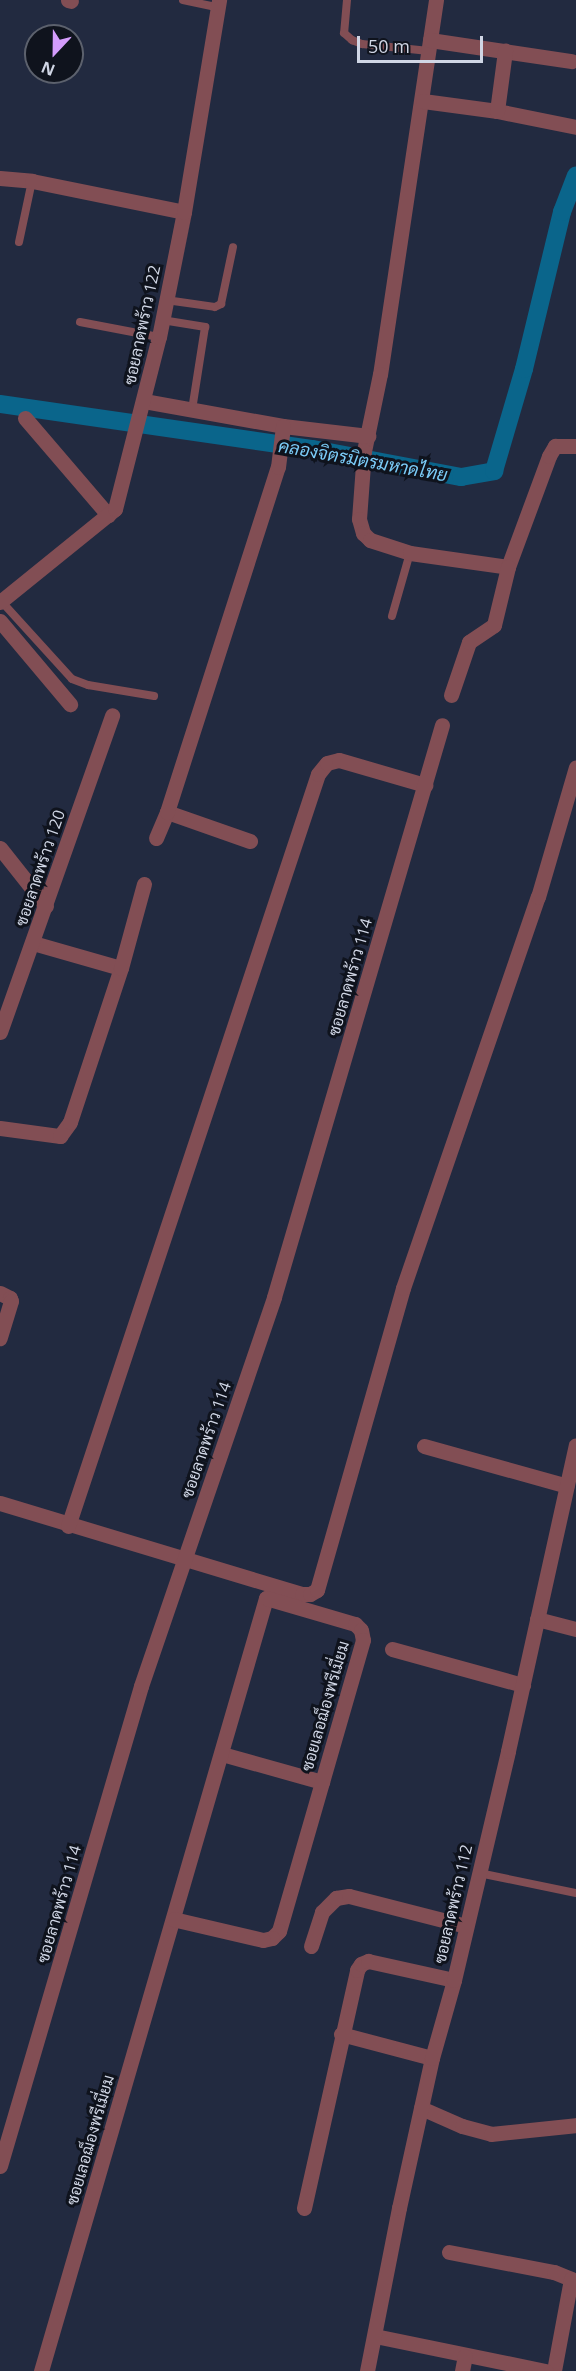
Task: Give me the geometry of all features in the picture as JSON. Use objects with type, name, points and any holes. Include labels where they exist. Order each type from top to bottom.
[{"type":"street","points":[[436,0],[423,101],[360,484],[359,519],[363,533],[370,540],[410,553],[508,567]]},
{"type":"street","name":"ซอยลาดพร้าว 122","points":[[1,601],[115,509],[135,441],[159,337],[184,212],[218,3]]},
{"type":"street","points":[[429,45],[505,51],[570,61]]},
{"type":"street","points":[[497,111],[505,51]]},
{"type":"street","points":[[423,101],[497,111],[576,127]]},
{"type":"street","points":[[0,178],[32,181],[184,212]]},
{"type":"street","points":[[144,401],[282,431],[366,444]]},
{"type":"street","points":[[25,418],[108,515]]},
{"type":"street","points":[[156,838],[167,812],[278,467],[282,431]]},
{"type":"street","points":[[451,695],[465,650],[470,642],[494,625],[508,567],[549,456],[555,446],[576,446]]},
{"type":"street","points":[[0,621],[70,704]]},
{"type":"street","name":"ซอยลาดพร้าว 120","points":[[0,1032],[112,715]]},
{"type":"street","name":"ซอยลาดพร้าว 114","points":[[0,2166],[141,1686],[274,1297],[442,725]]},
{"type":"street","points":[[68,1526],[318,774],[327,763],[339,760],[425,785]]},
{"type":"street","points":[[0,1503],[183,1560],[268,1591],[310,1594],[317,1590],[403,1288],[538,897],[576,767]]},
{"type":"street","points":[[167,812],[250,841]]},
{"type":"street","points":[[0,848],[46,906]]},
{"type":"street","points":[[0,1128],[60,1136],[70,1122],[121,968],[144,884]]},
{"type":"street","points":[[33,943],[121,968]]},
{"type":"street","points":[[0,1293],[10,1298],[11,1301],[0,1338]]},
{"type":"street","points":[[424,1446],[567,1486]]},
{"type":"street","name":"ซอยลาดพร้าว 112","points":[[367,2371],[399,2208],[432,2058],[454,1980],[576,1450]]},
{"type":"street","name":"ซอยเลอฌ็องพรีเมี่ยม","points":[[41,2371],[268,1591],[353,1624],[363,1634],[277,1934],[264,1941],[173,1919]]},
{"type":"street","points":[[537,1619],[576,1629]]},
{"type":"street","points":[[392,1649],[523,1685]]},
{"type":"street","points":[[222,1754],[322,1782]]},
{"type":"street","points":[[311,1946],[322,1912],[336,1898],[349,1896],[466,1926]]},
{"type":"street","points":[[304,2208],[357,1970],[361,1964],[368,1961],[454,1980]]},
{"type":"street","points":[[341,2034],[432,2058]]},
{"type":"street","points":[[421,2108],[462,2126],[490,2134],[576,2125]]},
{"type":"street","points":[[449,2252],[554,2272],[571,2279],[554,2371]]},
{"type":"street","points":[[375,2336],[464,2364],[546,2371]]},
{"type":"lane","points":[[183,0],[218,3]]},
{"type":"lane","points":[[347,0],[344,33],[352,40],[362,44],[429,45]]},
{"type":"lane","points":[[19,242],[32,181]]},
{"type":"lane","points":[[166,300],[215,307],[221,304],[232,247]]},
{"type":"lane","points":[[162,320],[206,327],[192,410]]},
{"type":"lane","points":[[80,322],[159,337]]},
{"type":"lane","points":[[392,616],[410,553]]},
{"type":"lane","points":[[1,601],[72,679],[88,685],[154,696]]},
{"type":"lane","points":[[479,1873],[576,1893]]},
{"type":"waterway","name":"คลองจิตรมิตรมหาดไทย","points":[[0,404],[313,449],[461,477],[494,471],[524,369],[562,212],[576,176]]}]
